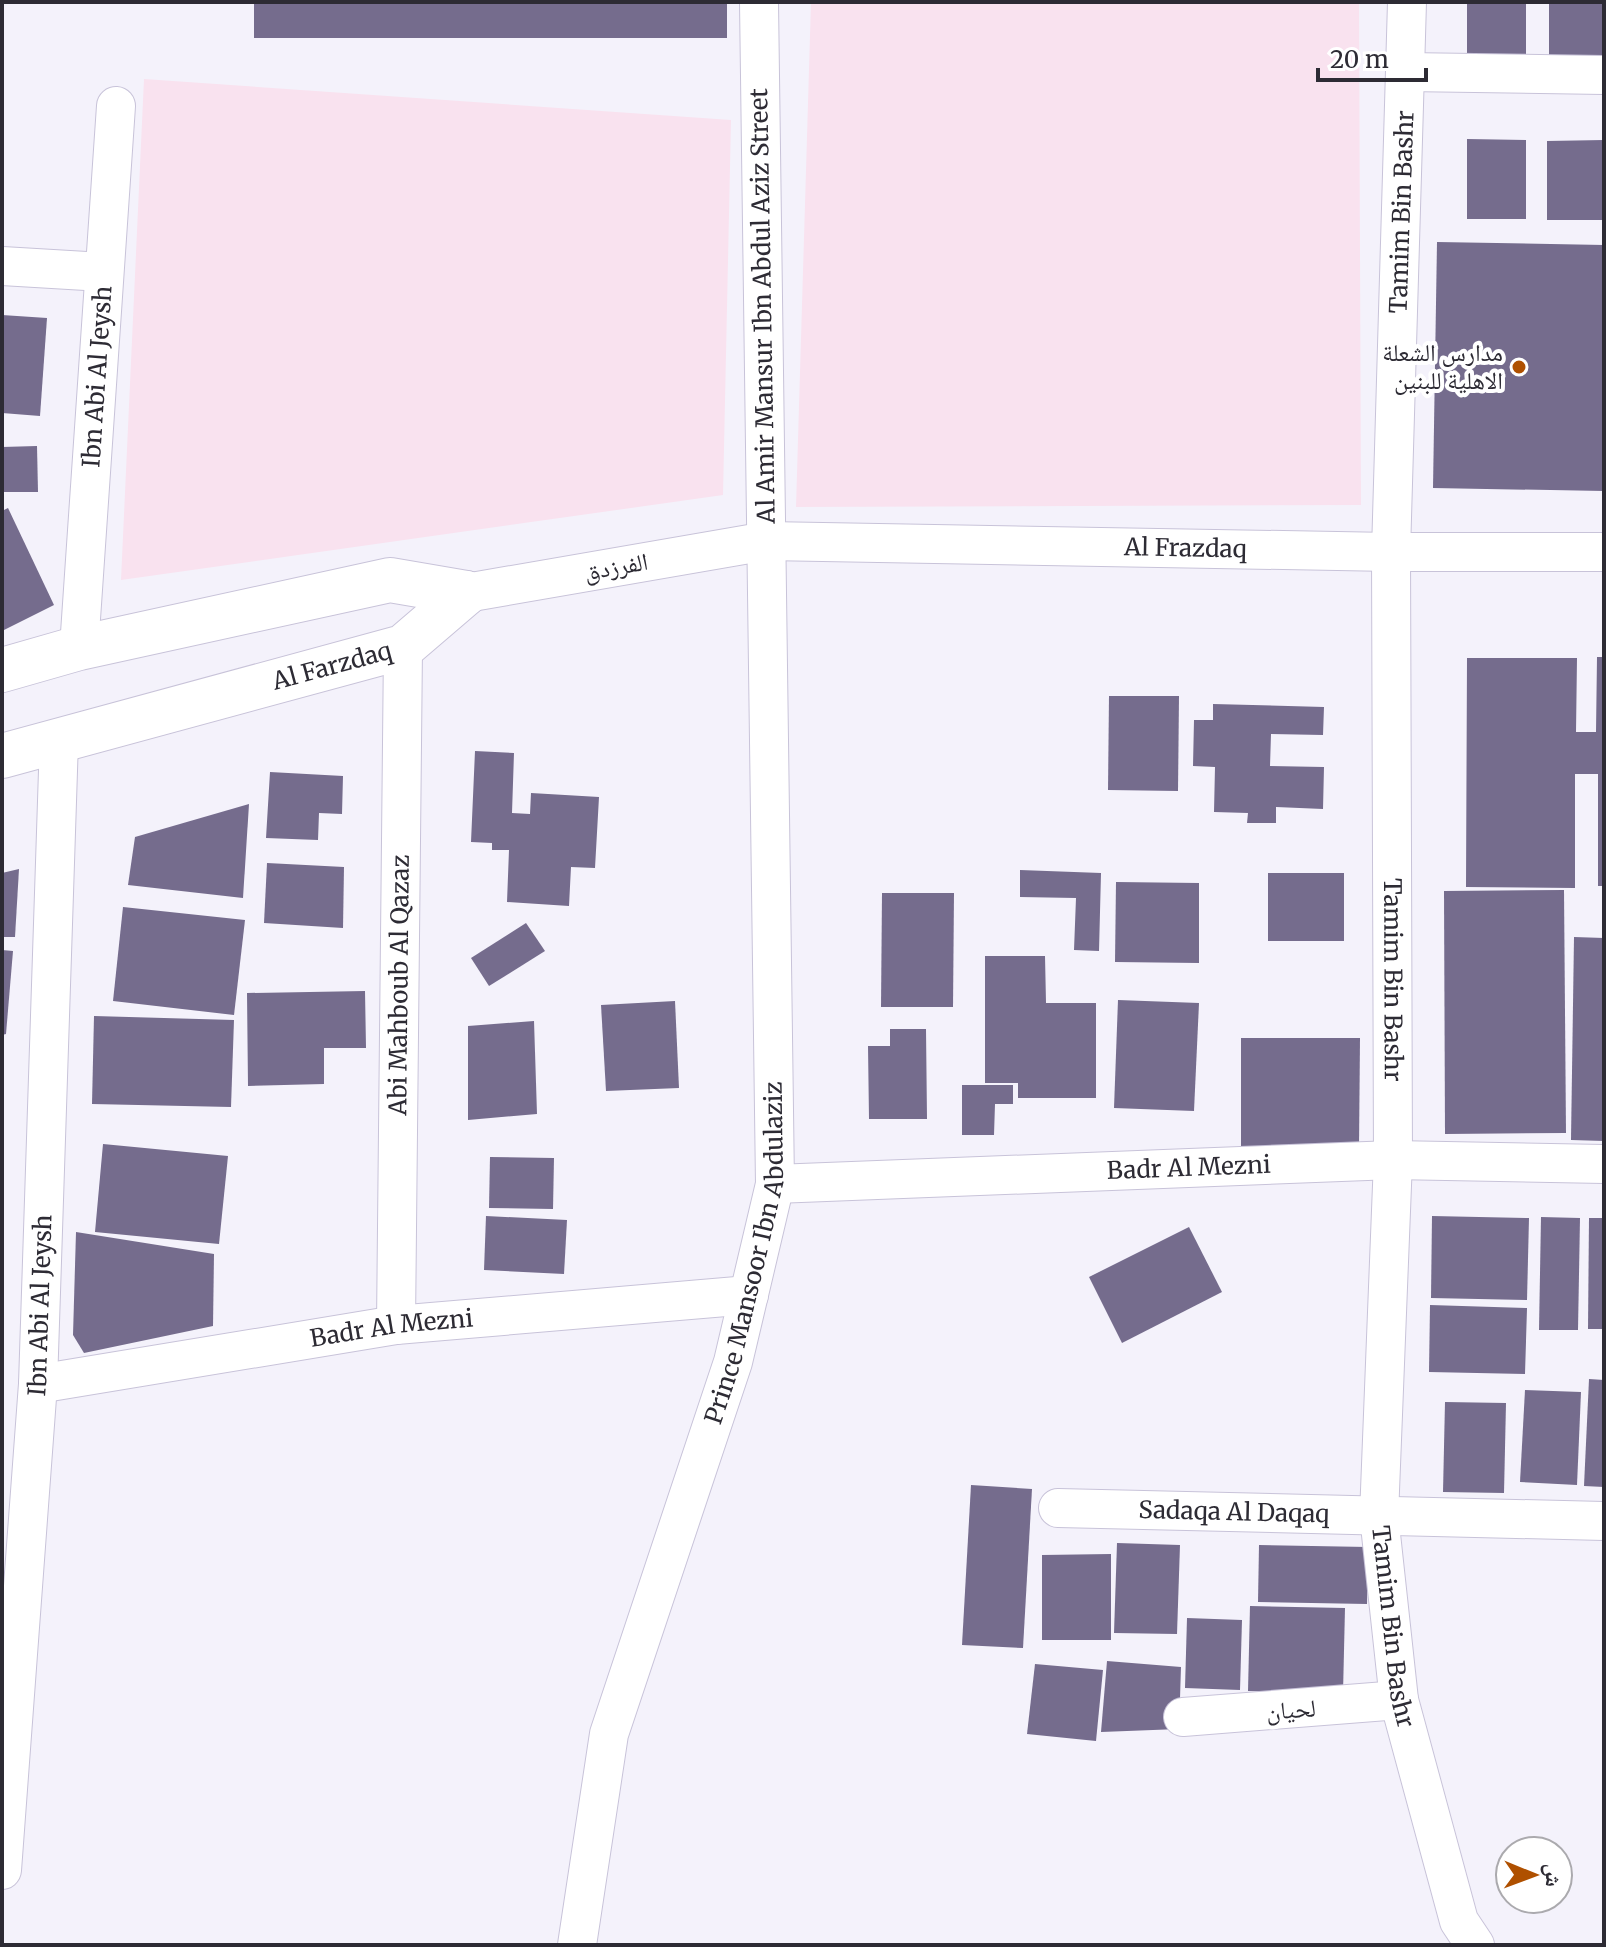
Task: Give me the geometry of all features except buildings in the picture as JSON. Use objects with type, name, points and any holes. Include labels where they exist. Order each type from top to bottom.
[{"type":"street","name":"Al Amir Mansur Ibn Abdul Aziz Street","points":[[759,2],[767,541]]},
{"type":"street","name":"Tamim Bin Bashr","points":[[1407,2],[1391,552],[1393,1160],[1379,1516],[1399,1700],[1459,1921],[1475,1945]]},
{"type":"street","points":[[1406,72],[1604,75]]},
{"type":"street","name":"Ibn Abi Al Jeysh","points":[[79,648],[116,106]]},
{"type":"street","points":[[2,266],[103,272]]},
{"type":"street","name":"Al Frazdaq","points":[[767,541],[1391,552],[1604,552]]},
{"type":"street","name":"الفرزدق","points":[[466,593],[767,541]]},
{"type":"street","name":"Prince Mansoor Ibn Abdulaziz","points":[[577,1945],[609,1734],[733,1362],[775,1184],[767,541]]},
{"type":"street","points":[[2,670],[79,648],[390,580],[466,593]]},
{"type":"street","name":"Al Farzdaq","points":[[2,756],[403,647],[466,593]]},
{"type":"street","name":"Abi Mahboub Al Qazaz","points":[[396,1325],[403,647]]},
{"type":"street","name":"Ibn Abi Al Jeysh","points":[[2,1870],[9,1687],[38,1384],[59,740]]},
{"type":"street","name":"Badr Al Mezni","points":[[775,1184],[1393,1160],[1604,1164]]},
{"type":"street","name":"Badr Al Mezni","points":[[38,1384],[396,1325],[749,1295]]},
{"type":"street","name":"Sadaqa Al Daqaq","points":[[1058,1508],[1604,1521]]},
{"type":"street","name":"لحيان","points":[[1183,1717],[1399,1700]]},
{"type":"shaded area","points":[[811,2],[1359,2],[1361,505],[796,507]]},
{"type":"shaded area","points":[[144,79],[731,120],[723,495],[121,580]]},
{"type":"place","name":"مدارس الشعلة الاهلية للبنين","points":[[1519,367]]}]
